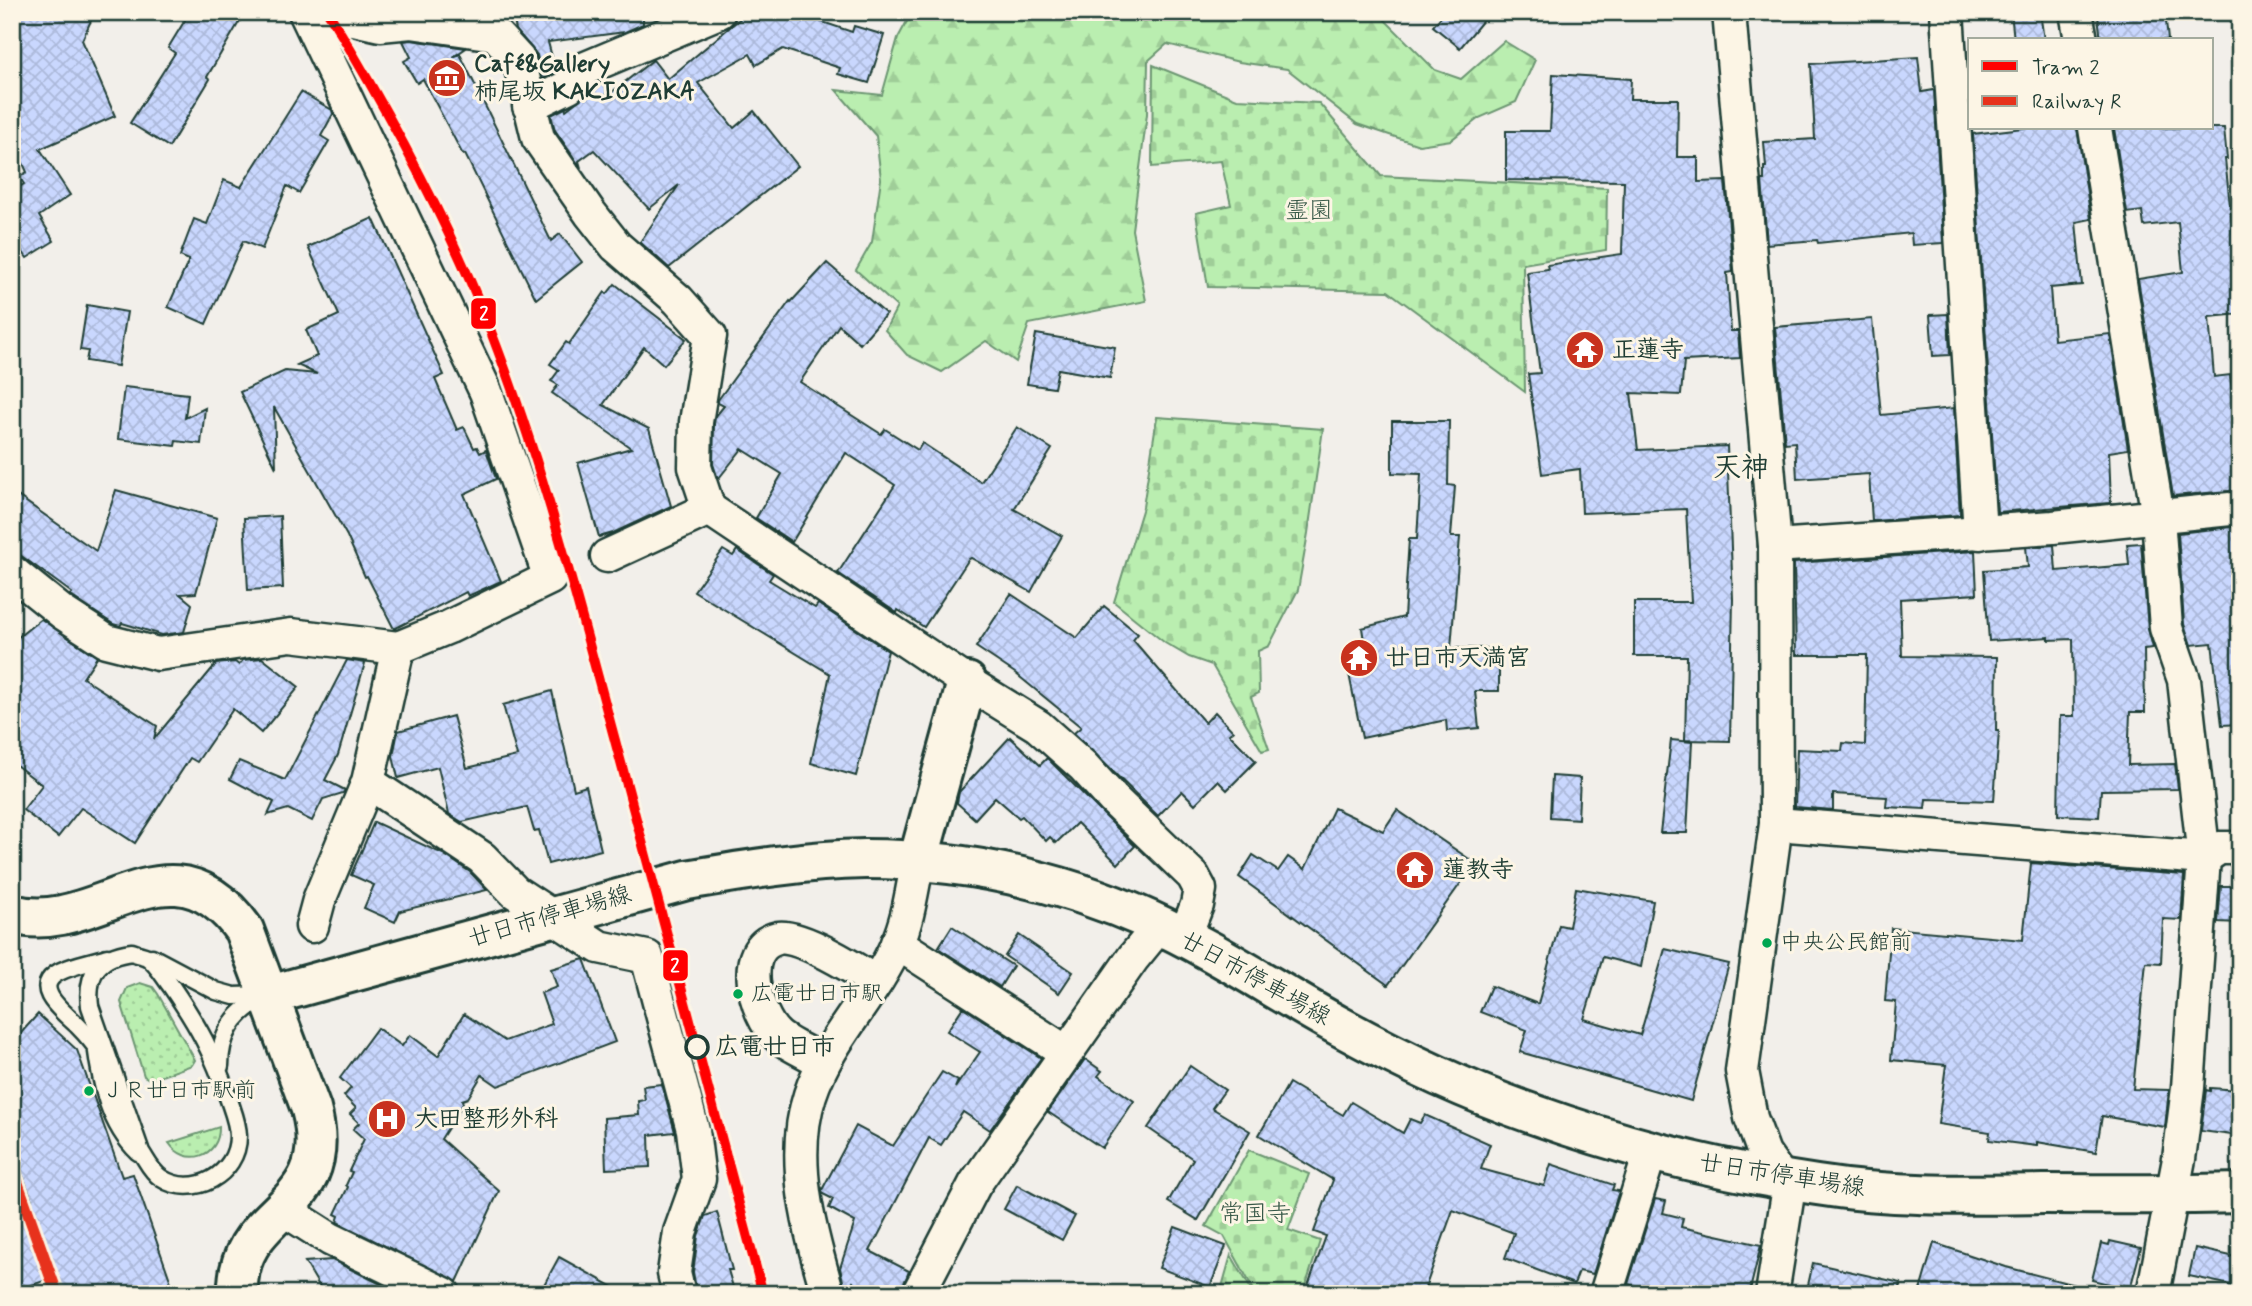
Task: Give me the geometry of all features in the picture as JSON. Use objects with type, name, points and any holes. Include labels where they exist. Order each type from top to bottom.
[{"type":"main road","points":[[918,861],[967,682]]},
{"type":"main road","name":"廿日市停車場線","points":[[270,995],[687,880],[744,870],[863,859],[918,861],[994,871],[1098,899],[1172,932],[1405,1061],[1469,1090],[1536,1115],[1721,1168],[1786,1180],[1895,1193],[2240,1193]]},
{"type":"main road","points":[[12,914],[38,918],[55,917],[151,886],[167,884],[198,890],[225,906],[244,930],[311,1109],[316,1140],[315,1156],[304,1185],[284,1209],[265,1224],[245,1249],[237,1279],[238,1294]]},
{"type":"street","points":[[12,572],[63,613],[106,641],[158,654],[291,635],[398,648],[449,627],[550,578],[486,392],[305,12]]},
{"type":"street","points":[[322,12],[380,25],[446,20],[495,34],[519,60],[538,138],[590,213],[616,246],[678,300],[710,336],[696,422],[695,467],[709,509],[967,682],[1038,726],[1083,766],[1112,799],[1193,876],[1200,889],[1197,905],[1172,932],[1133,958],[1066,1052],[975,1184],[918,1294]]},
{"type":"street","points":[[529,106],[569,86],[586,68],[719,12]]},
{"type":"street","points":[[1729,12],[1775,546],[1776,824],[1742,1071],[1751,1118],[1764,1153],[1786,1180],[1772,1294]]},
{"type":"street","points":[[1947,12],[1980,533]]},
{"type":"street","points":[[2076,12],[2081,38]]},
{"type":"street","points":[[2095,130],[2158,517],[2166,628],[2184,680],[2204,858],[2188,1088],[2153,1294]]},
{"type":"street","points":[[1775,546],[1980,533],[2240,508]]},
{"type":"street","points":[[607,556],[709,509]]},
{"type":"street","points":[[312,926],[319,900],[368,782],[398,648]]},
{"type":"street","points":[[368,782],[482,858],[515,892],[600,947],[647,957],[693,1130],[699,1179],[680,1232],[674,1273],[679,1294]]},
{"type":"street","points":[[1776,824],[2204,858],[2219,848],[2240,848]]},
{"type":"street","points":[[828,1294],[810,1226],[801,1171],[803,1132],[809,1096],[824,1062],[852,1015],[876,982],[897,943],[907,914],[918,861]]},
{"type":"street","points":[[824,1062],[778,1035],[765,1020],[751,971],[761,948],[777,938],[793,939],[816,948],[876,982]]},
{"type":"street","points":[[897,943],[1066,1052]]},
{"type":"street","points":[[1606,1294],[1651,1150]]},
{"type":"street","points":[[284,1209],[330,1239],[444,1294]]},
{"type":"lane","points":[[117,1080],[96,1046],[53,1003],[47,992],[49,980],[59,972],[130,951],[144,953],[216,991],[234,996],[270,995]]},
{"type":"lane","points":[[143,1155],[119,1130],[100,1078],[88,990],[92,974],[102,962],[116,954],[132,952],[147,957],[203,1035],[224,1085]]},
{"type":"lane","points":[[90,1006],[149,1166],[160,1177],[174,1184],[189,1186],[218,1176],[229,1165],[236,1151],[238,1136],[220,1061],[224,1036],[242,1011],[270,995]]},
{"type":"green space","points":[[912,12],[1377,12],[1435,70],[1461,79],[1504,41],[1535,60],[1516,102],[1479,118],[1451,140],[1419,145],[1357,124],[1287,69],[1239,62],[1167,44],[1148,61],[1147,114],[1132,230],[1146,301],[1029,324],[1016,362],[986,341],[942,372],[907,355],[885,330],[897,307],[856,270],[872,242],[881,179],[876,136],[836,90],[882,95],[898,38]]},
{"type":"green space","name":"霊園","points":[[1153,65],[1237,99],[1319,103],[1381,176],[1607,188],[1606,250],[1523,264],[1525,392],[1388,291],[1208,287],[1196,213],[1231,205],[1221,161],[1152,167]]},
{"type":"green space","points":[[1157,417],[1323,429],[1298,590],[1269,646],[1258,651],[1259,693],[1251,697],[1269,749],[1262,751],[1212,665],[1189,657],[1165,643],[1114,602],[1143,507]]},
{"type":"green space","points":[[140,983],[153,987],[158,994],[195,1060],[192,1065],[151,1080],[144,1076],[121,1002],[127,988]]},
{"type":"green space","points":[[219,1127],[214,1146],[201,1156],[184,1155],[169,1143]]},
{"type":"green space","name":"常国寺","points":[[1249,1150],[1309,1174],[1288,1230],[1320,1241],[1303,1294],[1256,1294],[1224,1236],[1206,1226]]},
{"type":"green space","points":[[1231,1255],[1254,1294],[1220,1294]]},
{"type":"building","points":[[12,12],[95,12],[82,40],[115,116],[40,149],[70,195],[39,216],[54,241],[27,258],[20,248],[12,253],[12,172],[21,186],[24,184],[19,177],[27,172],[12,139]]},
{"type":"building","points":[[190,12],[245,12],[207,77],[210,79],[169,147],[130,123],[175,53],[168,48]]},
{"type":"building","points":[[512,12],[643,12],[643,24],[625,32],[548,42],[556,72],[542,79],[537,55],[516,30]]},
{"type":"building","points":[[748,12],[793,12],[852,32],[854,26],[884,35],[869,83],[838,74],[840,68],[783,49],[756,65],[750,54],[698,83],[734,128],[754,111],[798,166],[669,268],[640,242],[679,185],[649,209],[594,150],[579,161],[581,168],[555,130],[551,115],[565,108],[566,110],[605,80],[607,96],[653,60],[668,79]]},
{"type":"building","points":[[1445,12],[1490,12],[1460,48],[1433,26]]},
{"type":"building","points":[[2011,12],[2040,12],[2044,38],[2014,38]]},
{"type":"building","points":[[2129,12],[2165,12],[2168,38],[2101,38],[2098,16]]},
{"type":"building","points":[[403,41],[466,48],[453,57],[460,54],[551,241],[560,234],[582,262],[536,299],[465,154],[463,155],[423,79],[417,83],[404,61],[411,57]]},
{"type":"building","points":[[1918,57],[1922,92],[1934,90],[1943,243],[1912,245],[1911,233],[1818,243],[1817,240],[1767,244],[1762,180],[1766,167],[1764,142],[1815,139],[1811,64]]},
{"type":"building","points":[[1553,74],[1631,79],[1630,99],[1678,99],[1677,157],[1698,157],[1698,182],[1725,181],[1733,272],[1727,273],[1731,331],[1738,331],[1740,358],[1684,361],[1681,395],[1631,393],[1638,450],[1727,446],[1733,599],[1730,741],[1685,740],[1687,656],[1634,656],[1634,602],[1691,602],[1686,509],[1582,513],[1580,469],[1542,474],[1528,374],[1540,373],[1527,272],[1548,269],[1547,265],[1622,254],[1624,181],[1506,180],[1506,131],[1550,131]]},
{"type":"building","points":[[301,92],[332,110],[333,114],[321,136],[329,141],[299,193],[287,186],[262,249],[243,241],[206,324],[168,307],[189,260],[180,256],[194,219],[207,224],[224,180],[241,187]]},
{"type":"building","points":[[2224,128],[2234,242],[2237,264],[2240,264],[2240,314],[2209,317],[2214,377],[2230,375],[2240,446],[2240,490],[2173,496],[2138,279],[2183,272],[2178,222],[2144,226],[2142,211],[2127,213],[2114,130]]},
{"type":"building","points":[[2006,130],[2077,130],[2091,219],[2076,222],[2082,285],[2050,288],[2054,340],[2110,334],[2128,449],[2109,452],[2111,503],[1997,512],[1973,134]]},
{"type":"building","points":[[373,218],[444,375],[435,379],[457,430],[464,427],[474,448],[477,447],[480,453],[486,450],[496,479],[464,494],[501,581],[468,596],[466,592],[394,629],[367,576],[365,577],[347,536],[274,407],[276,468],[240,392],[285,371],[317,374],[297,365],[317,356],[306,330],[339,315],[308,247]]},
{"type":"building","points":[[827,263],[886,314],[860,344],[839,325],[800,382],[881,434],[885,429],[918,450],[922,443],[981,482],[1017,427],[1052,449],[1014,509],[1062,536],[1031,592],[971,558],[924,627],[898,610],[897,613],[838,573],[895,485],[846,453],[792,542],[756,518],[782,474],[742,449],[719,478],[717,476],[713,464],[714,424],[715,417],[724,406],[718,403],[718,400],[790,301]]},
{"type":"building","points":[[615,284],[686,339],[664,365],[644,347],[603,405],[649,429],[671,506],[599,537],[578,463],[631,448],[552,393],[558,385],[551,381],[559,370],[550,364],[566,342],[569,344],[605,292],[607,294]]},
{"type":"building","points":[[87,305],[127,312],[118,366],[86,361],[88,351],[80,350]]},
{"type":"building","points":[[1948,314],[1950,355],[1933,356],[1930,315]]},
{"type":"building","points":[[1872,319],[1881,415],[1954,408],[1960,515],[1872,521],[1869,474],[1797,479],[1795,442],[1785,443],[1775,327]]},
{"type":"building","points":[[1036,334],[1115,347],[1110,378],[1058,369],[1054,388],[1027,384]]},
{"type":"building","points":[[124,387],[188,394],[185,418],[205,408],[201,444],[176,441],[175,446],[118,439]]},
{"type":"building","points":[[1392,421],[1449,421],[1448,485],[1455,486],[1451,537],[1460,537],[1451,648],[1499,648],[1499,691],[1475,691],[1479,728],[1447,731],[1446,720],[1362,738],[1349,674],[1356,672],[1353,656],[1366,653],[1362,628],[1404,617],[1409,539],[1417,539],[1421,474],[1392,473]]},
{"type":"building","points":[[116,490],[217,518],[196,593],[180,594],[192,604],[184,632],[162,635],[122,623],[120,626],[113,624],[74,598],[70,595],[72,593],[12,549],[12,492],[96,551]]},
{"type":"building","points":[[280,516],[283,588],[248,590],[244,518]]},
{"type":"building","points":[[2240,526],[2240,724],[2222,725],[2212,643],[2191,645],[2184,624],[2178,533]]},
{"type":"building","points":[[2141,543],[2148,629],[2153,648],[2144,649],[2145,712],[2130,712],[2128,765],[2175,764],[2178,789],[2101,790],[2099,817],[2058,815],[2060,716],[2074,716],[2073,639],[2049,640],[2049,637],[1989,641],[1984,570],[2028,567],[2026,547],[2054,545],[2056,571],[2129,565],[2127,544]]},
{"type":"building","points":[[723,550],[733,556],[737,550],[773,574],[769,580],[815,608],[818,604],[888,651],[856,776],[811,763],[830,674],[694,591]]},
{"type":"building","points":[[1975,551],[1977,594],[1900,599],[1902,656],[1997,657],[1996,731],[1999,731],[1994,801],[1926,799],[1925,809],[1886,807],[1887,797],[1833,794],[1833,810],[1795,807],[1797,749],[1842,751],[1843,743],[1865,745],[1867,655],[1796,655],[1794,563]]},
{"type":"building","points":[[1011,594],[1077,638],[1104,606],[1138,634],[1133,640],[1205,723],[1215,712],[1233,731],[1229,734],[1256,761],[1227,790],[1218,781],[1195,804],[1182,791],[1158,816],[1074,733],[1081,727],[1015,673],[976,647]]},
{"type":"building","points":[[41,619],[97,657],[83,678],[157,726],[154,739],[216,664],[235,662],[239,665],[243,660],[262,658],[299,687],[261,733],[233,709],[197,762],[190,758],[135,843],[81,808],[58,837],[23,810],[42,785],[12,762],[12,642]]},
{"type":"building","points":[[347,660],[365,663],[338,755],[325,780],[345,790],[323,799],[312,821],[288,809],[268,815],[274,802],[230,779],[239,761],[285,780]]},
{"type":"building","points":[[552,691],[574,790],[586,786],[601,850],[548,864],[539,830],[534,831],[527,807],[462,822],[449,814],[438,767],[398,778],[393,756],[398,731],[453,716],[467,768],[517,756],[503,705]]},
{"type":"building","points":[[1010,737],[1040,765],[1047,758],[1135,846],[1118,864],[1077,823],[1056,843],[1050,837],[1046,841],[1022,816],[1019,818],[995,797],[975,819],[957,803],[959,792]]},
{"type":"building","points":[[1671,740],[1692,742],[1687,833],[1660,833]]},
{"type":"building","points":[[1552,776],[1580,778],[1578,819],[1550,817]]},
{"type":"building","points":[[1334,808],[1383,831],[1397,810],[1475,863],[1388,985],[1239,877],[1253,855],[1278,871],[1288,857],[1305,869]]},
{"type":"building","points":[[374,822],[443,854],[470,872],[487,890],[400,911],[395,922],[364,908],[374,885],[351,875]]},
{"type":"building","points":[[2031,863],[2184,875],[2181,920],[2163,919],[2161,963],[2146,962],[2133,1089],[2169,1090],[2165,1127],[2102,1116],[2096,1152],[2037,1142],[2037,1146],[1989,1140],[1990,1132],[1938,1124],[1946,1065],[1891,1060],[1896,1002],[1885,1001],[1891,928],[2023,940]]},
{"type":"building","points":[[2221,886],[2240,886],[2240,923],[2218,922]]},
{"type":"building","points":[[1576,888],[1653,901],[1641,967],[1603,957],[1584,1019],[1640,1035],[1665,949],[1729,964],[1691,1101],[1520,1052],[1527,1030],[1480,1012],[1491,986],[1538,1004],[1559,925],[1569,927]]},
{"type":"building","points":[[952,926],[1013,966],[1000,987],[938,948]]},
{"type":"building","points":[[1019,935],[1073,972],[1059,993],[1005,956]]},
{"type":"building","points":[[584,959],[615,1042],[498,1086],[482,1075],[468,1098],[462,1100],[463,1104],[441,1139],[499,1191],[457,1282],[337,1222],[339,1216],[335,1214],[348,1187],[346,1185],[352,1172],[349,1171],[364,1139],[353,1129],[359,1123],[350,1114],[356,1108],[344,1096],[351,1088],[340,1078],[377,1028],[402,1046],[410,1035],[438,1056],[464,1014],[505,1041],[552,1024],[541,993],[557,987],[551,969]]},
{"type":"building","points":[[963,1007],[1041,1058],[990,1130],[963,1112],[941,1145],[929,1138],[870,1251],[909,1271],[900,1294],[853,1294],[856,1286],[853,1282],[846,1294],[840,1268],[855,1222],[829,1208],[833,1199],[823,1194],[822,1190],[856,1126],[893,1146],[942,1072],[958,1081],[955,1088],[980,1052],[947,1031]]},
{"type":"building","points":[[38,1014],[77,1050],[122,1177],[133,1174],[175,1294],[64,1294],[58,1276],[12,1292],[12,1207],[32,1200],[12,1145],[12,1043]]},
{"type":"building","points":[[1085,1059],[1102,1071],[1098,1076],[1134,1101],[1102,1148],[1048,1112]]},
{"type":"building","points":[[1190,1066],[1225,1090],[1212,1108],[1250,1131],[1198,1220],[1168,1202],[1193,1159],[1148,1128]]},
{"type":"building","points":[[1289,1083],[1343,1115],[1351,1102],[1403,1133],[1410,1119],[1420,1123],[1425,1115],[1490,1144],[1481,1169],[1544,1186],[1551,1164],[1614,1185],[1612,1190],[1619,1191],[1593,1274],[1579,1271],[1574,1284],[1505,1258],[1514,1233],[1453,1210],[1423,1294],[1305,1294],[1326,1236],[1314,1232],[1333,1180],[1259,1135]]},
{"type":"building","points":[[662,1084],[675,1132],[649,1135],[650,1167],[606,1169],[604,1118],[639,1115],[638,1101],[645,1100],[643,1086]]},
{"type":"building","points":[[2210,1088],[2240,1090],[2240,1136],[2201,1131],[2206,1090],[2210,1091]]},
{"type":"building","points":[[1017,1185],[1075,1216],[1062,1240],[1004,1209]]},
{"type":"building","points":[[1655,1199],[1666,1201],[1663,1213],[1683,1218],[1681,1227],[1761,1245],[1749,1294],[1664,1294],[1628,1284]]},
{"type":"building","points":[[717,1212],[732,1270],[728,1270],[735,1294],[697,1294],[693,1272],[698,1236],[705,1216]]},
{"type":"building","points":[[1175,1227],[1226,1246],[1210,1287],[1159,1268]]},
{"type":"building","points":[[2110,1241],[2141,1248],[2130,1289],[2092,1280],[2101,1243],[2109,1245]]},
{"type":"building","points":[[1934,1243],[2006,1267],[2075,1285],[2074,1294],[1919,1294]]},
{"type":"building","points":[[2195,1248],[2240,1258],[2240,1287],[2189,1276]]},
{"type":"building","points":[[559,1257],[626,1294],[539,1294]]},
{"type":"building","points":[[332,1260],[401,1294],[324,1294],[305,1262]]},
{"type":"building","points":[[1813,1263],[1901,1283],[1899,1294],[1806,1294]]},
{"type":"tram line","name":"2","points":[[328,12],[371,84],[430,195],[482,309],[523,420],[574,589],[763,1294]]},
{"type":"rail line","name":"R","points":[[12,1168],[57,1294]]},
{"type":"place","name":"Café&Gallery 柿尾坂 KAKIOZAKA","points":[[447,78]]},
{"type":"place","name":"正蓮寺","points":[[1585,350]]},
{"type":"place","name":"廿日市天満宮","points":[[1359,658]]},
{"type":"place","name":"蓮教寺","points":[[1415,870]]},
{"type":"place","name":"中央公民館前","points":[[1767,943]]},
{"type":"place","name":"広電廿日市駅","points":[[738,994]]},
{"type":"place","name":"広電廿日市","points":[[697,1047]]},
{"type":"place","name":"ＪＲ廿日市駅前","points":[[89,1091]]},
{"type":"place","name":"大田整形外科","points":[[387,1119]]},
{"type":"district","name":"天神","points":[[1741,468]]}]
